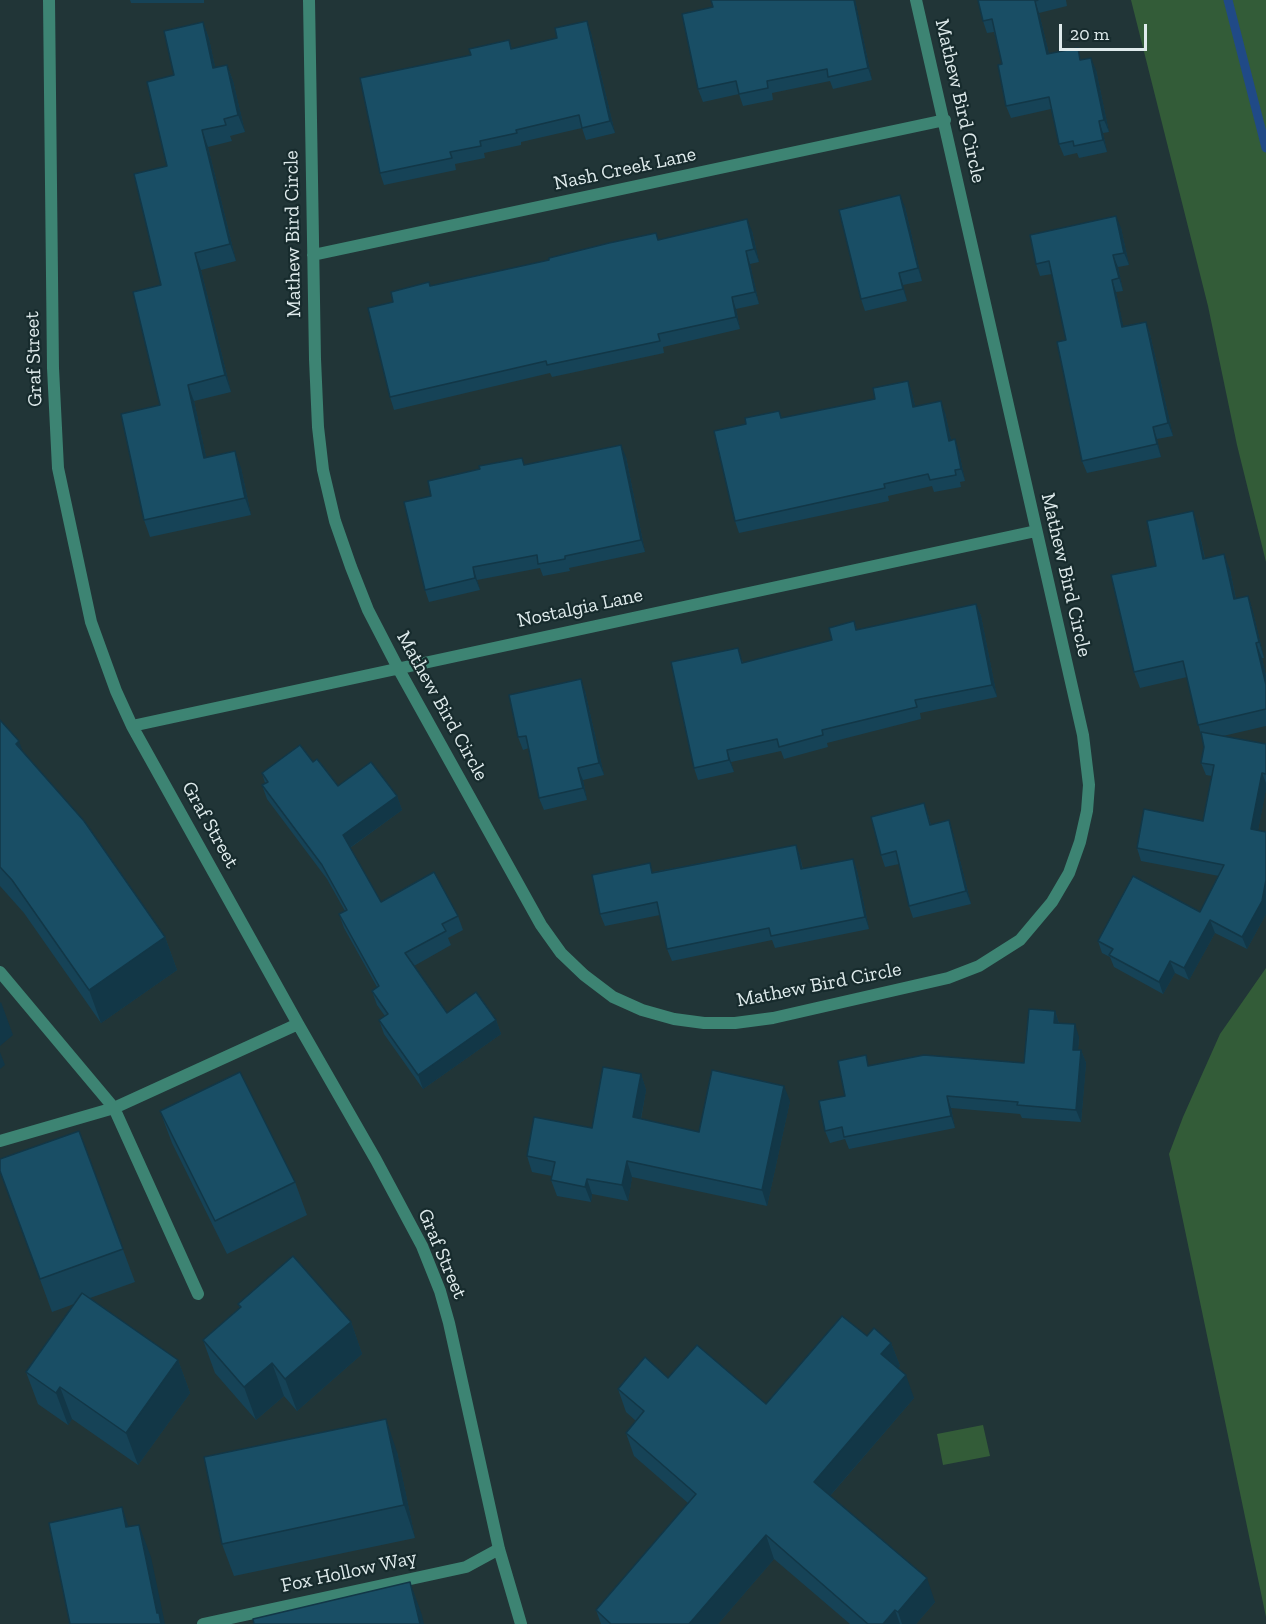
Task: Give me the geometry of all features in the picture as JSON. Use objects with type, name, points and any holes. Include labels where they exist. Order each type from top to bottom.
[{"type":"street","name":"Graf Street","points":[[49,0],[53,368],[58,468],[91,622],[116,691],[132,726],[417,1236],[440,1291],[464,1386],[499,1549],[521,1624]]},
{"type":"street","name":"Mathew Bird Circle","points":[[309,0],[318,427],[323,470],[335,521],[351,567],[368,610],[398,668],[541,925],[561,953],[584,975],[613,997],[642,1010],[674,1019],[704,1023],[735,1023],[773,1018],[948,978],[979,966],[1020,940],[1052,902],[1069,873],[1080,842],[1087,811],[1089,785],[1083,735],[916,0]]},
{"type":"street","name":"Nash Creek Lane","points":[[313,255],[945,120]]},
{"type":"street","name":"Nostalgia Lane","points":[[132,726],[1036,531]]},
{"type":"street","points":[[0,972],[114,1108],[198,1294]]},
{"type":"street","points":[[0,1141],[114,1108],[298,1024]]},
{"type":"street","name":"Fox Hollow Way","points":[[203,1624],[466,1567],[499,1549]]},
{"type":"green space","points":[[1131,0],[1266,0],[1266,562],[1237,445],[1208,306]]},
{"type":"green space","points":[[1266,968],[1266,1617],[1169,1154],[1220,1034]]},
{"type":"green space","points":[[983,1425],[990,1456],[943,1465],[937,1434]]},
{"type":"building","points":[[711,0],[854,0],[868,68],[828,77],[827,69],[767,81],[768,88],[739,94],[736,81],[698,89],[682,14],[713,7]]},
{"type":"building","points":[[978,0],[1038,0],[1035,1],[1047,54],[1078,48],[1080,60],[1091,58],[1104,120],[1099,121],[1103,140],[1074,146],[1073,141],[1059,144],[1049,97],[1006,106],[998,65],[1002,64],[992,19],[983,21]]},
{"type":"building","points":[[587,21],[610,121],[582,128],[579,115],[480,141],[481,146],[450,152],[452,158],[380,173],[360,78],[471,55],[469,49],[509,40],[511,49],[557,38],[555,28]]},
{"type":"building","points":[[203,22],[213,68],[227,65],[238,115],[224,119],[226,125],[202,130],[230,244],[195,253],[225,375],[188,385],[204,458],[235,451],[245,498],[144,520],[121,414],[160,405],[133,292],[161,285],[134,174],[167,166],[147,82],[174,75],[164,31]]},
{"type":"building","points":[[900,195],[918,268],[899,273],[903,289],[861,299],[839,210]]},
{"type":"building","points":[[1116,216],[1124,253],[1113,255],[1119,278],[1112,280],[1122,327],[1146,322],[1168,423],[1153,427],[1157,444],[1082,461],[1057,342],[1066,340],[1049,261],[1036,264],[1030,235]]},
{"type":"building","points":[[747,219],[754,249],[746,251],[755,292],[732,297],[736,317],[658,334],[660,341],[547,365],[546,361],[390,397],[368,308],[393,302],[391,292],[429,282],[430,286],[549,260],[549,258],[656,233],[658,240]]},
{"type":"building","points":[[908,381],[913,407],[941,401],[949,441],[955,439],[961,469],[955,470],[956,475],[930,480],[928,474],[884,484],[885,488],[735,521],[714,431],[746,424],[745,418],[779,411],[781,418],[875,399],[873,388]]},
{"type":"building","points":[[621,445],[641,540],[538,564],[537,555],[473,567],[475,578],[425,590],[404,502],[431,496],[428,481],[480,469],[479,466],[522,458],[524,465]]},
{"type":"building","points":[[1193,511],[1203,559],[1224,554],[1234,599],[1248,596],[1266,685],[1266,709],[1198,725],[1183,661],[1134,672],[1111,575],[1156,566],[1147,521]]},
{"type":"building","points":[[976,604],[992,685],[915,700],[917,707],[822,730],[823,735],[779,747],[777,739],[727,750],[729,760],[694,768],[671,662],[738,648],[742,663],[832,640],[829,628],[854,621],[856,630]]},
{"type":"building","points":[[581,679],[599,763],[578,768],[583,788],[539,798],[526,736],[518,737],[509,695]]},
{"type":"building","points":[[0,720],[19,741],[16,744],[84,821],[165,937],[89,990],[12,880],[0,867]]},
{"type":"building","points":[[1201,732],[1266,744],[1266,774],[1262,773],[1251,829],[1266,832],[1266,880],[1262,901],[1242,937],[1210,920],[1184,968],[1170,961],[1159,982],[1109,955],[1113,949],[1098,941],[1133,876],[1200,912],[1224,865],[1137,848],[1144,809],[1203,821],[1214,765],[1201,763],[1204,747]]},
{"type":"building","points":[[300,745],[313,762],[317,759],[338,786],[371,762],[397,796],[343,835],[381,902],[434,872],[458,916],[442,924],[446,931],[405,953],[447,1013],[476,992],[496,1020],[418,1075],[379,1020],[388,1014],[372,991],[379,986],[339,914],[347,910],[322,865],[262,785],[268,782],[262,773]]},
{"type":"building","points":[[924,803],[930,825],[949,820],[966,891],[909,906],[896,851],[881,855],[871,817]]},
{"type":"building","points":[[796,845],[801,869],[853,859],[865,917],[771,936],[769,928],[667,949],[657,902],[600,914],[592,875],[650,863],[652,873]]},
{"type":"building","points":[[1029,1009],[1055,1011],[1054,1023],[1075,1024],[1073,1050],[1081,1050],[1076,1110],[947,1096],[951,1116],[844,1137],[842,1127],[825,1131],[819,1101],[845,1096],[838,1061],[866,1055],[868,1066],[924,1055],[1024,1063]]},
{"type":"building","points":[[603,1067],[641,1074],[633,1117],[699,1132],[712,1070],[784,1086],[762,1190],[627,1161],[622,1185],[587,1179],[585,1187],[551,1180],[555,1162],[527,1156],[534,1117],[592,1128]]},
{"type":"building","points":[[240,1072],[295,1182],[215,1221],[160,1111]]},
{"type":"building","points":[[79,1131],[123,1249],[40,1279],[0,1171],[0,1159]]},
{"type":"building","points":[[293,1256],[351,1322],[285,1379],[272,1363],[244,1387],[203,1340],[241,1307],[238,1304]]},
{"type":"building","points":[[82,1293],[178,1360],[126,1433],[60,1387],[56,1393],[26,1372]]},
{"type":"building","points":[[842,1316],[867,1336],[874,1328],[891,1343],[881,1354],[906,1375],[814,1482],[927,1578],[898,1612],[895,1610],[883,1624],[868,1624],[766,1535],[689,1624],[611,1624],[596,1610],[696,1494],[626,1433],[644,1411],[618,1389],[645,1357],[668,1378],[697,1345],[766,1404]]},
{"type":"building","points":[[386,1419],[404,1505],[222,1544],[204,1457]]},
{"type":"building","points":[[122,1507],[126,1527],[139,1525],[161,1624],[70,1624],[49,1523]]},
{"type":"building","points":[[410,1582],[420,1624],[254,1624],[253,1619]]},
{"type":"waterway","points":[[1228,0],[1266,148]]}]
